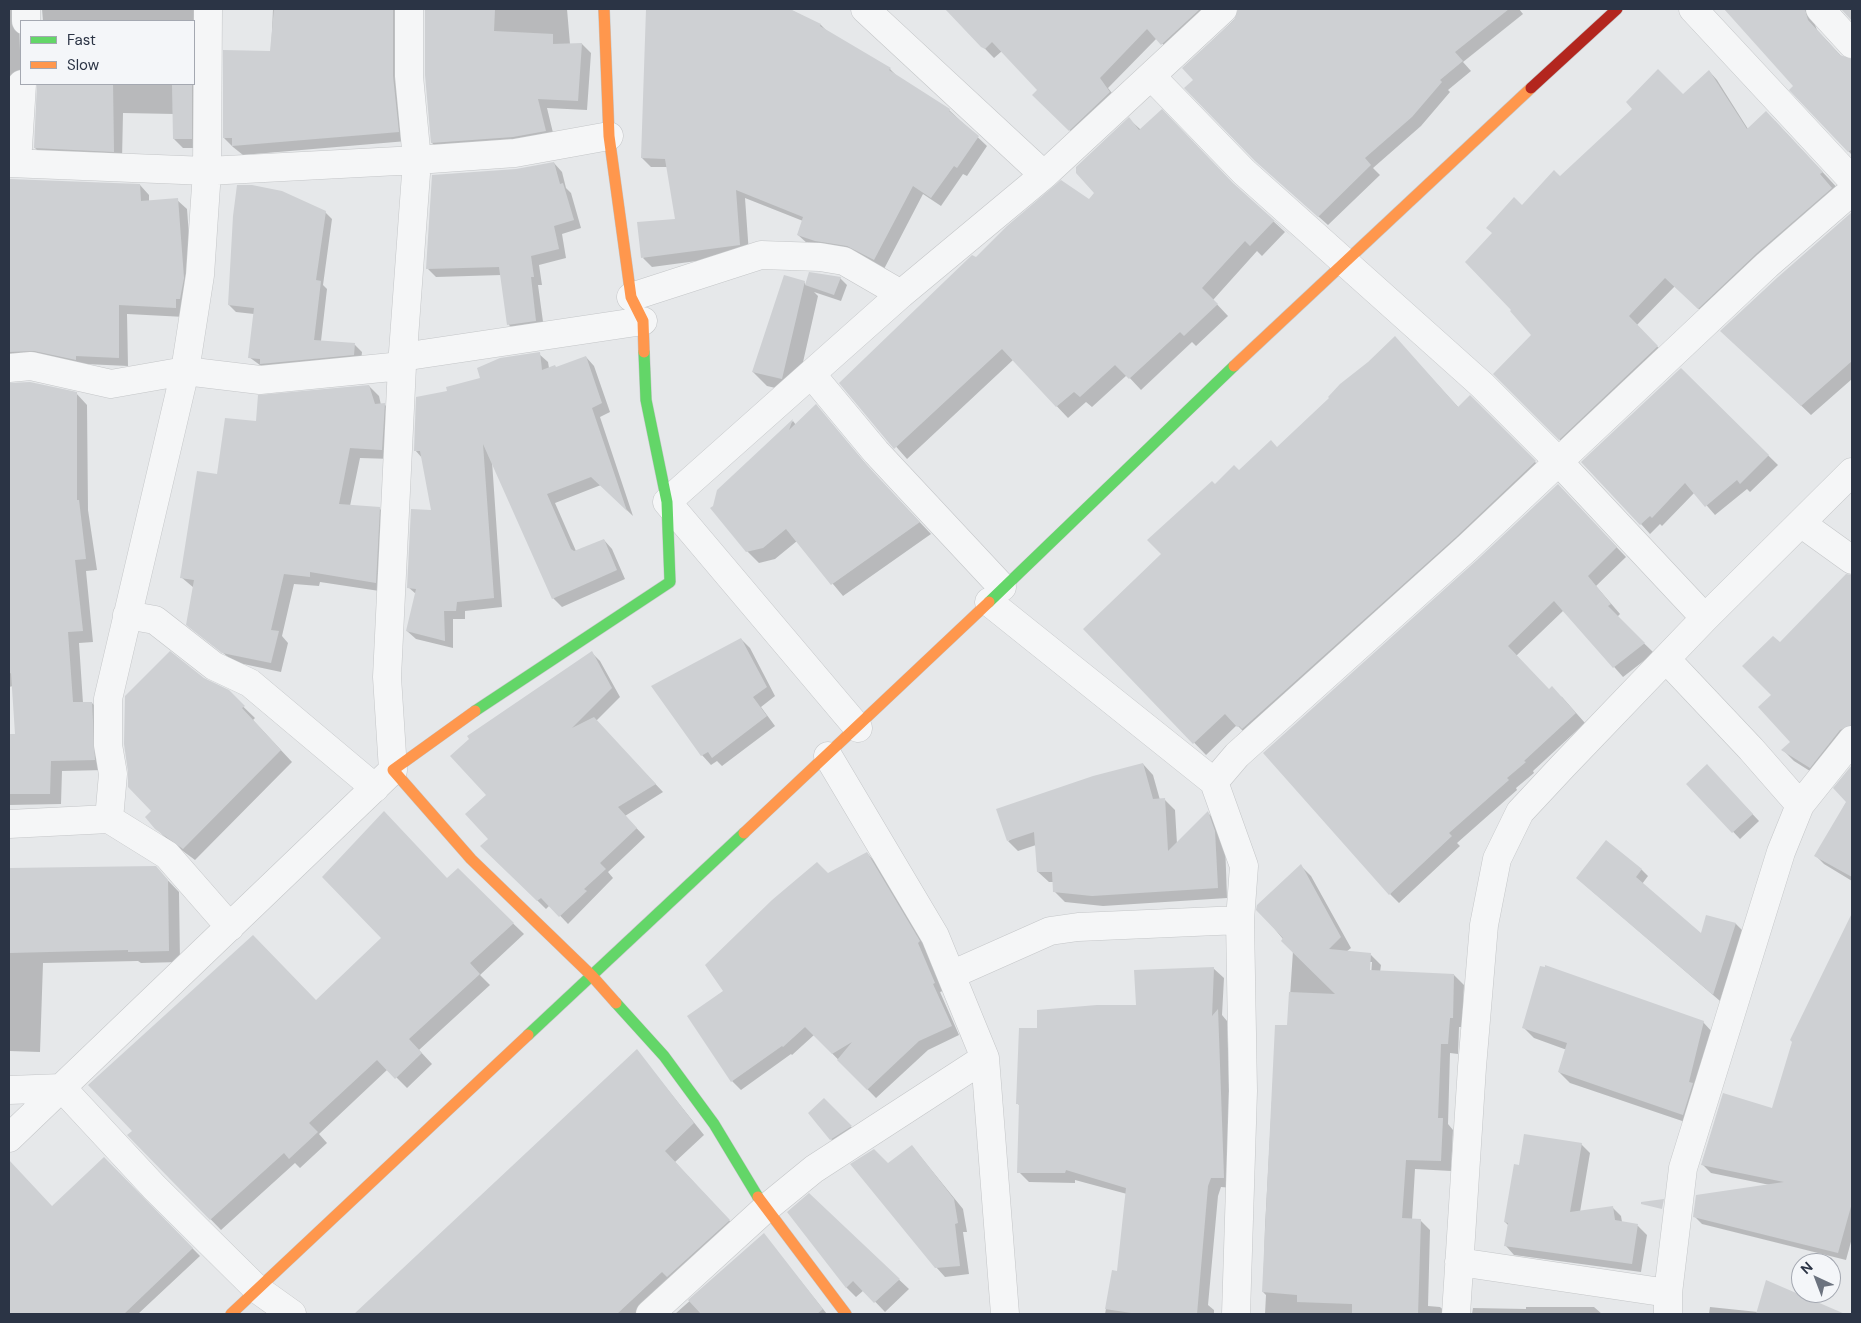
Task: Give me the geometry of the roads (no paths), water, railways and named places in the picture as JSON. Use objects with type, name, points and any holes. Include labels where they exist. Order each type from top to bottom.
[{"type":"street","points":[[109,820],[113,774],[108,745],[108,699],[185,372],[200,275],[207,170],[208,9]]},
{"type":"street","points":[[384,779],[402,361],[417,160],[409,76],[409,9]]},
{"type":"street","points":[[9,1138],[384,779],[512,685],[670,582],[667,502],[646,400],[643,321],[631,297],[608,136],[604,9]]},
{"type":"street","points":[[865,9],[1044,175]]},
{"type":"street","points":[[231,1314],[858,728],[1344,261],[1617,9]]},
{"type":"street","points":[[1693,9],[1852,180]]},
{"type":"street","points":[[1820,9],[1852,44]]},
{"type":"street","points":[[667,502],[901,294],[1044,175],[1220,10]]},
{"type":"street","points":[[1151,76],[1244,172],[1482,385],[1558,461],[1705,618]]},
{"type":"street","points":[[22,85],[13,163],[207,170],[417,160],[515,153],[608,136]]},
{"type":"street","points":[[1214,782],[1237,755],[1467,548],[1767,265],[1852,191]]},
{"type":"street","points":[[631,297],[761,255],[820,257],[844,262],[901,294]]},
{"type":"street","points":[[9,368],[31,366],[111,384],[185,372],[260,380],[402,361],[643,321]]},
{"type":"street","points":[[812,375],[995,595],[1214,782],[1244,866],[1240,920],[1243,1091],[1236,1314]]},
{"type":"street","points":[[1456,1314],[1472,1067],[1484,925],[1496,859],[1520,812],[1705,618],[1802,524],[1852,472]]},
{"type":"street","points":[[667,502],[858,728]]},
{"type":"street","points":[[1802,524],[1852,560]]},
{"type":"street","points":[[127,615],[155,620],[214,666],[250,683],[384,779],[471,859],[592,976],[664,1056],[714,1124],[765,1209],[846,1314]]},
{"type":"street","points":[[1666,659],[1752,748],[1800,805]]},
{"type":"street","points":[[1459,1262],[1668,1304],[1683,1168],[1781,852],[1800,805],[1852,740]]},
{"type":"street","points":[[828,756],[935,936],[986,1058],[1005,1314]]},
{"type":"street","points":[[9,824],[109,820],[167,855],[230,927]]},
{"type":"street","points":[[951,975],[1050,932],[1078,927],[1240,920]]},
{"type":"street","points":[[650,1314],[765,1209],[814,1169],[986,1058]]},
{"type":"street","points":[[9,1090],[62,1088],[154,1187],[257,1289],[292,1314]]}]
